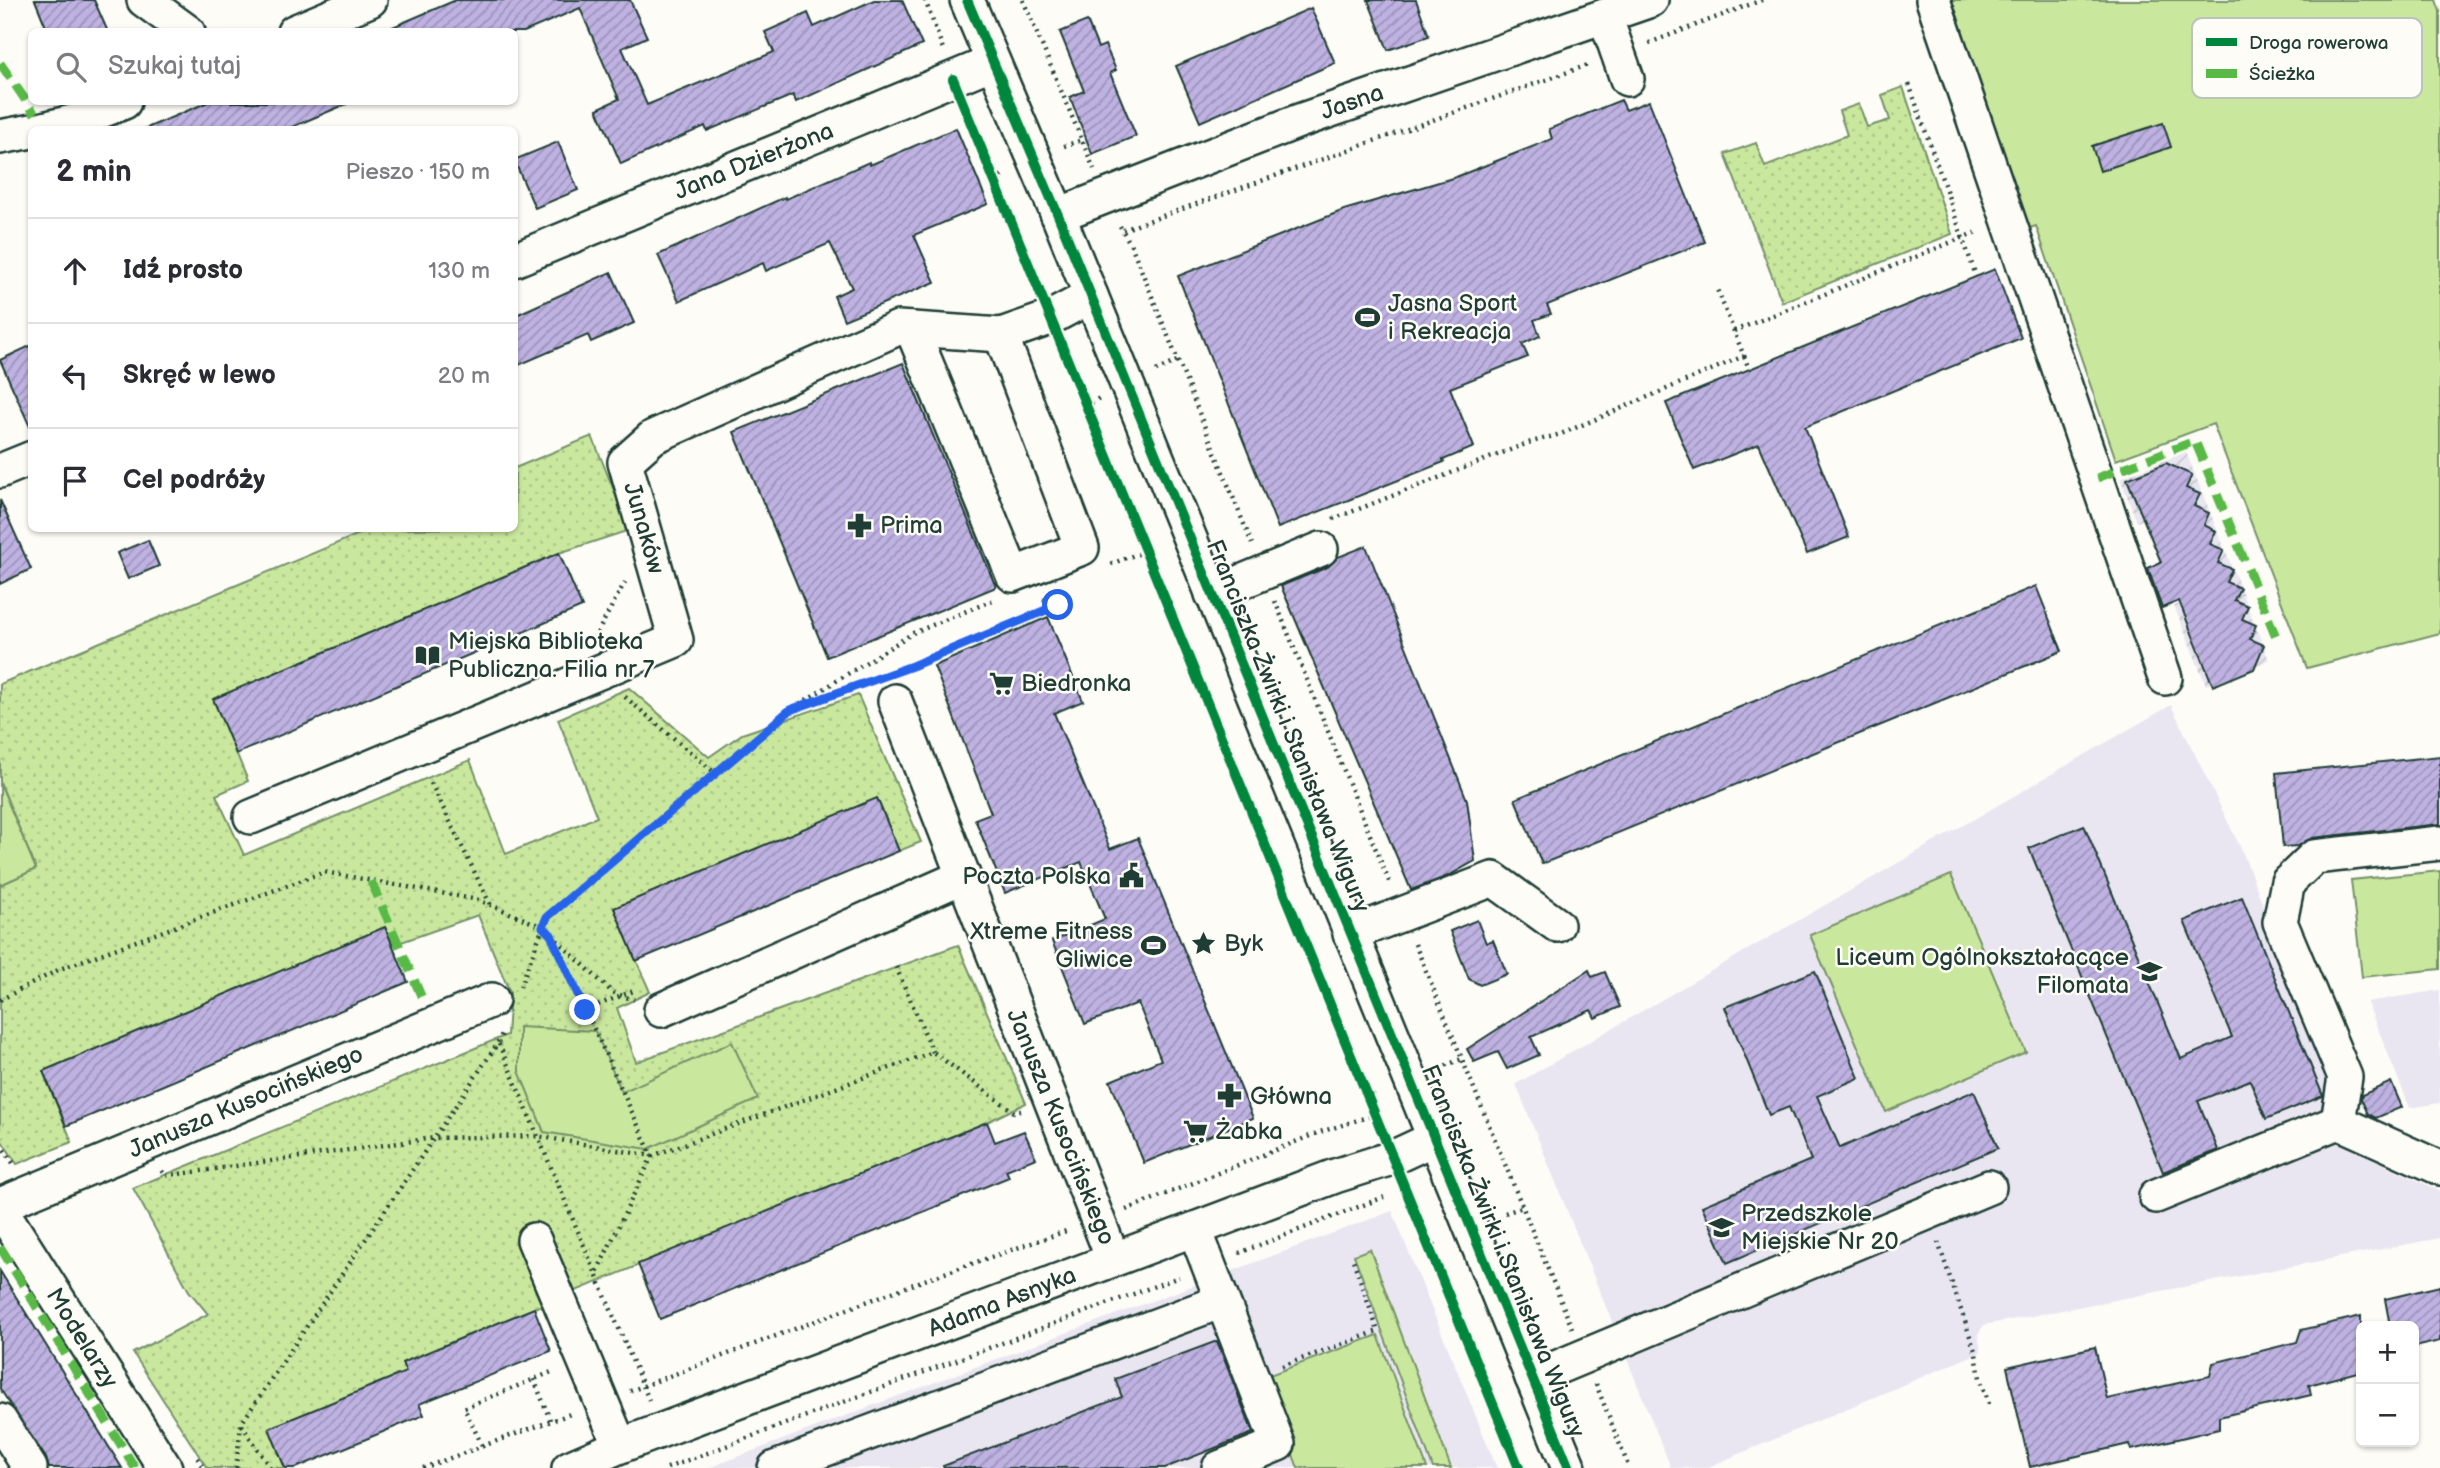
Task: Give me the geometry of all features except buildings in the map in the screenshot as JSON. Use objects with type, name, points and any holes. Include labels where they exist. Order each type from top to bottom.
[{"type":"street","points":[[144,0],[182,28]]},
{"type":"street","points":[[304,28],[370,0]]},
{"type":"street","name":"Franciszka Żwirki i Stanisława Wigury","points":[[967,0],[1058,215],[1569,1468]]},
{"type":"street","name":"Jasna","points":[[1058,215],[1299,121],[1651,0]]},
{"type":"street","points":[[1933,0],[2165,678]]},
{"type":"street","points":[[1605,16],[1623,66]]},
{"type":"street","name":"Jana Dzierżona","points":[[518,258],[993,62]]},
{"type":"street","points":[[56,126],[116,105]]},
{"type":"street","points":[[0,137],[28,132]]},
{"type":"street","name":"Junaków","points":[[251,817],[676,639],[625,462],[653,437],[898,328],[1001,335],[1050,318],[1091,296]]},
{"type":"street","points":[[912,329],[1016,582],[1082,548],[1001,335]]},
{"type":"street","points":[[0,471],[28,460]]},
{"type":"street","points":[[1212,594],[1264,573],[1325,535]]},
{"type":"street","name":"Janusza Kusocińskiego","points":[[889,689],[1113,1259]]},
{"type":"street","points":[[2338,1122],[2345,1077],[2280,922],[2288,881],[2314,857],[2440,843]]},
{"type":"street","points":[[661,1010],[962,877]]},
{"type":"street","points":[[1350,934],[1493,879],[1557,925]]},
{"type":"street","name":"Janusza Kusocińskiego","points":[[0,1206],[144,1144],[504,1007]]},
{"type":"street","points":[[2156,1196],[2338,1122],[2440,1168]]},
{"type":"street","name":"Adama Asnyka","points":[[596,1460],[662,1430],[1335,1176],[1392,1158],[1435,1138]]},
{"type":"street","points":[[1532,1378],[1989,1187]]},
{"type":"street","name":"Modelarzy","points":[[0,1206],[165,1468]]},
{"type":"street","points":[[1195,1230],[1278,1444],[1219,1468]]},
{"type":"street","points":[[534,1240],[603,1402],[596,1460]]},
{"type":"street","points":[[775,1468],[1222,1301]]},
{"type":"street","points":[[0,1421],[30,1468]]},
{"type":"path","points":[[925,0],[953,79]]},
{"type":"path","points":[[1023,0],[1095,173]]},
{"type":"path","points":[[1124,230],[1623,66],[1762,0]]},
{"type":"path","points":[[1909,84],[1976,276]]},
{"type":"path","points":[[1064,146],[1082,140]]},
{"type":"path","points":[[995,181],[1005,172]]},
{"type":"path","points":[[1734,331],[2008,219]]},
{"type":"path","points":[[1116,222],[1124,230],[1629,1468]]},
{"type":"path","points":[[1716,287],[1749,369]]},
{"type":"path","points":[[1325,535],[1528,443],[1561,434],[1744,356]]},
{"type":"path","points":[[1156,372],[1177,361]]},
{"type":"path","points":[[1086,408],[1100,397]]},
{"type":"path","points":[[591,645],[648,541]]},
{"type":"path","points":[[236,1468],[241,1424],[498,1043],[504,1007],[547,917],[790,710],[913,633],[1016,582],[1058,605],[889,689],[790,710]]},
{"type":"path","points":[[624,697],[715,773]]},
{"type":"path","points":[[431,783],[490,905]]},
{"type":"path","points":[[0,1000],[60,969],[324,872],[479,900],[543,927],[612,992],[661,1010]]},
{"type":"path","points":[[551,935],[652,1156],[596,1275]]},
{"type":"path","points":[[896,967],[933,1052],[1014,1112],[1054,1108]]},
{"type":"path","points":[[498,1043],[662,1430]]},
{"type":"path","points":[[144,1144],[165,1176],[434,1138],[537,1136],[652,1156],[933,1052]]},
{"type":"path","points":[[1432,1071],[1462,1059]]},
{"type":"path","points":[[1367,1098],[1378,1090]]},
{"type":"path","points":[[423,1468],[1032,1241],[1099,1221],[1320,1132],[1374,1115]]},
{"type":"path","points":[[0,1144],[16,1169]]},
{"type":"path","points":[[667,1468],[1131,1297],[1393,1194]]},
{"type":"path","points":[[1505,1213],[1523,1207]]},
{"type":"path","points":[[1928,1212],[1976,1354],[1989,1405]]},
{"type":"path","points":[[1430,1250],[1435,1243]]},
{"type":"path","points":[[1274,1369],[1378,1331],[1352,1257]]},
{"type":"path","points":[[482,1445],[464,1408],[584,1358]]},
{"type":"path","points":[[534,1379],[550,1420]]},
{"type":"path","points":[[241,1424],[270,1468]]},
{"type":"shaded area","points":[[2186,452],[2269,660],[2206,685],[2174,606],[2202,595],[2168,510],[2137,522],[2120,478]]},
{"type":"shaded area","points":[[2171,705],[2243,853],[2334,1090],[2343,1145],[2440,1191],[2440,1238],[1984,1325],[1978,1334],[1981,1352],[1706,1468],[1671,1468],[1516,1084]]},
{"type":"shaded area","points":[[2440,990],[2440,1103],[2410,1108],[2367,1002]]},
{"type":"shaded area","points":[[1392,1211],[1497,1468],[708,1468],[866,1408]]},
{"type":"green space","points":[[1949,0],[2436,0],[2440,11],[2440,633],[2307,668],[2213,424],[2116,460],[2036,226],[2027,229]]},
{"type":"green space","points":[[1903,87],[1952,234],[1782,302],[1725,154],[1756,143],[1765,167],[1847,135],[1839,111],[1859,104],[1867,127],[1890,120],[1882,95]]},
{"type":"green space","points":[[592,436],[630,530],[559,553],[214,699],[248,781],[216,795],[244,855],[470,760],[506,854],[597,817],[558,719],[629,688],[709,757],[742,734],[858,695],[921,842],[899,851],[877,799],[614,908],[650,992],[617,1008],[636,1062],[958,945],[1026,1103],[987,1122],[403,1362],[406,1372],[269,1428],[285,1468],[207,1468],[133,1353],[208,1314],[189,1291],[133,1188],[507,1035],[510,993],[478,915],[393,945],[385,927],[43,1071],[72,1142],[17,1164],[0,1138],[0,885],[36,869],[0,782],[0,684],[364,532],[518,532],[518,467]]},
{"type":"green space","points":[[0,783],[36,869],[0,885]]},
{"type":"green space","points":[[2440,871],[2440,969],[2362,977],[2351,880]]},
{"type":"green space","points":[[1951,875],[2026,1052],[1886,1112],[1810,935]]},
{"type":"green space","points":[[519,1027],[595,1031],[622,1092],[732,1042],[758,1099],[648,1149],[544,1132],[519,1071]]},
{"type":"green space","points":[[1370,1249],[1451,1468],[1433,1468],[1354,1255]]},
{"type":"green space","points":[[1378,1335],[1427,1468],[1298,1468],[1264,1377]]},
{"type":"marked path","points":[[0,63],[28,104]]},
{"type":"marked path","points":[[29,105],[35,114]]},
{"type":"marked path","points":[[2097,478],[2195,441],[2277,639]]},
{"type":"marked path","points":[[371,881],[422,998]]},
{"type":"marked path","points":[[0,1247],[135,1468]]},
{"type":"cycle path","points":[[967,0],[1058,215],[1569,1468]]},
{"type":"cycle path","points":[[953,79],[1519,1468]]},
{"type":"place","name":"Jasna Sport i Rekreacja","points":[[1368,317]]},
{"type":"place","name":"Prima","points":[[860,525]]},
{"type":"place","name":"Miejska Biblioteka Publiczna. Filia nr 7","points":[[428,655]]},
{"type":"place","name":"Biedronka","points":[[1001,683]]},
{"type":"place","name":"Poczta Polska","points":[[1131,876]]},
{"type":"place","name":"Byk","points":[[1204,943]]},
{"type":"place","name":"Xtreme Fitness Gliwice","points":[[1153,945]]},
{"type":"place","name":"Liceum Ogólnokształacące Filomata","points":[[2149,971]]},
{"type":"place","name":"Główna","points":[[1230,1096]]},
{"type":"place","name":"Żabka","points":[[1196,1131]]},
{"type":"place","name":"Przedszkole Miejskie Nr 20","points":[[1721,1227]]},
{"type":"route","points":[[585,1010],[551,935],[543,927],[547,917],[790,710],[912,666],[1058,605]]}]
